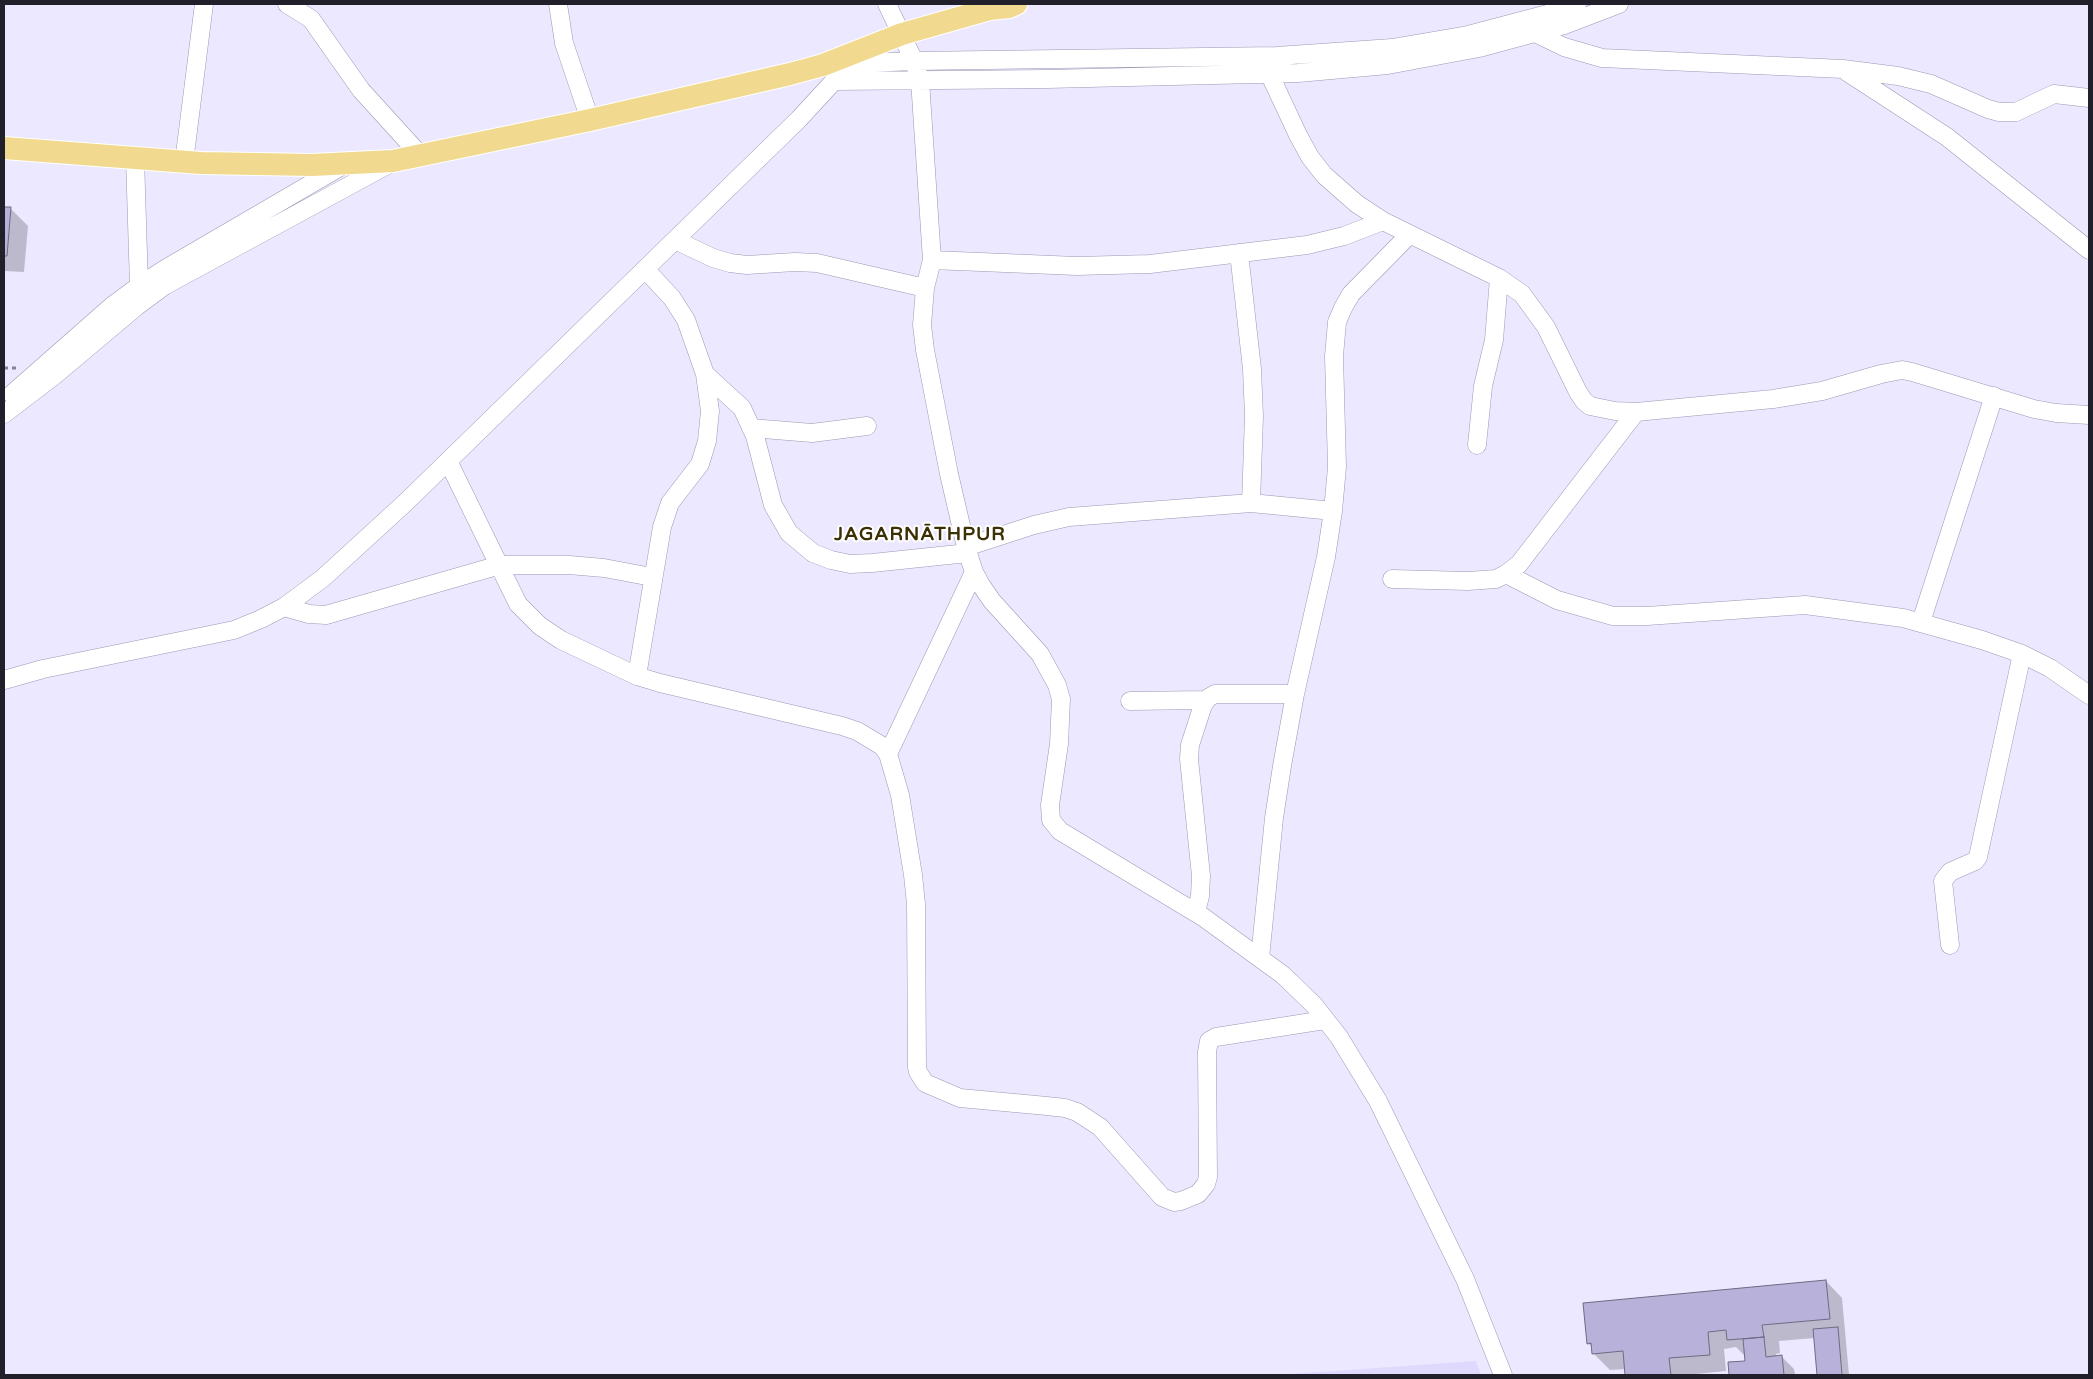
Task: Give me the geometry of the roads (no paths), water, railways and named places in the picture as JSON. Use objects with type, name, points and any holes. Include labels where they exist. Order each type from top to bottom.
[{"type":"main road","points":[[4,148],[184,162],[312,165],[393,161],[590,120],[790,74],[844,60],[902,34],[992,6],[1016,4]]},
{"type":"street","points":[[184,162],[204,4]]},
{"type":"street","points":[[287,4],[310,19],[361,90],[421,156]]},
{"type":"street","points":[[558,4],[564,43],[590,120]]},
{"type":"street","points":[[887,4],[914,61],[920,80],[932,260],[926,288],[922,325],[925,350],[949,474],[967,550],[974,572],[992,601],[1040,654],[1058,685],[1061,699],[1059,744],[1050,805],[1051,820],[1060,831],[1196,912],[1283,975],[1339,1036],[1378,1101],[1465,1279],[1503,1375]]},
{"type":"street","points":[[4,680],[43,669],[234,630],[261,619],[284,606],[322,578],[448,461],[799,119],[834,81],[844,60],[914,61],[1277,56],[1392,48],[1468,35],[1559,11],[1577,4]]},
{"type":"street","points":[[834,81],[1032,79],[1269,73],[1388,65],[1479,48],[1564,25],[1619,4]]},
{"type":"street","points":[[1534,33],[1564,47],[1602,58],[1843,69],[1913,78],[1999,112],[2016,112],[2054,94],[2089,98]]},
{"type":"street","points":[[1032,59],[1032,79]]},
{"type":"street","points":[[1843,69],[1948,136],[2089,250]]},
{"type":"street","points":[[1269,73],[1310,157],[1340,190],[1383,221],[1499,278],[1522,294],[1534,308],[1584,401],[1590,406],[1600,409],[1636,412],[1803,395],[1902,370],[2056,413],[2089,415]]},
{"type":"street","points":[[135,158],[140,286]]},
{"type":"street","points":[[4,414],[55,376],[137,306],[164,286],[393,161]]},
{"type":"street","points":[[4,401],[112,306],[140,286],[165,269],[345,164]]},
{"type":"street","points":[[932,260],[1026,265],[1111,266],[1150,264],[1307,245],[1326,241],[1383,221]]},
{"type":"street","points":[[1260,958],[1274,818],[1295,694],[1326,557],[1333,511],[1337,467],[1334,356],[1337,322],[1351,294],[1409,235]]},
{"type":"street","points":[[675,240],[713,258],[730,263],[747,265],[817,263],[926,288]]},
{"type":"street","points":[[1239,253],[1252,369],[1254,416],[1252,503]]},
{"type":"street","points":[[637,676],[652,577],[662,527],[668,509],[676,494],[695,472],[704,452],[710,411],[706,374],[694,339],[680,308],[645,269]]},
{"type":"street","points":[[1477,445],[1482,386],[1494,340],[1499,278]]},
{"type":"street","points":[[706,374],[742,408],[751,428],[773,505],[780,520],[789,533],[814,553],[831,560],[850,564],[872,564],[967,550],[1034,524],[1069,517],[1252,503],[1333,511]]},
{"type":"street","points":[[1921,622],[1994,396]]},
{"type":"street","points":[[1392,578],[1468,581],[1496,579],[1506,574],[1519,564],[1636,412]]},
{"type":"street","points":[[751,428],[812,433],[867,426]]},
{"type":"street","points":[[448,461],[518,604],[540,626],[561,640],[637,676],[842,726],[870,738],[882,746],[888,754],[900,794],[916,904],[917,1067],[920,1077],[933,1088],[960,1098],[1065,1108],[1077,1112],[1100,1127],[1162,1197],[1174,1202],[1181,1201],[1198,1194],[1206,1184],[1208,1177],[1209,1041],[1216,1037],[1325,1020]]},
{"type":"street","points":[[284,606],[319,615],[334,613],[500,565],[569,565],[604,568],[652,577]]},
{"type":"street","points":[[888,754],[974,572]]},
{"type":"street","points":[[1506,574],[1557,600],[1613,616],[1647,616],[1805,605],[1871,612],[1921,622],[2022,654],[2050,668],[2089,695]]},
{"type":"street","points":[[1950,945],[1943,881],[1950,872],[1975,861],[1978,857],[2022,654]]},
{"type":"street","points":[[1130,701],[1205,700],[1215,694],[1295,694]]},
{"type":"street","points":[[1196,912],[1202,876],[1189,758],[1194,730],[1205,700]]},
{"type":"district","name":"JAGARNĀTHPUR","points":[[920,535]]}]
